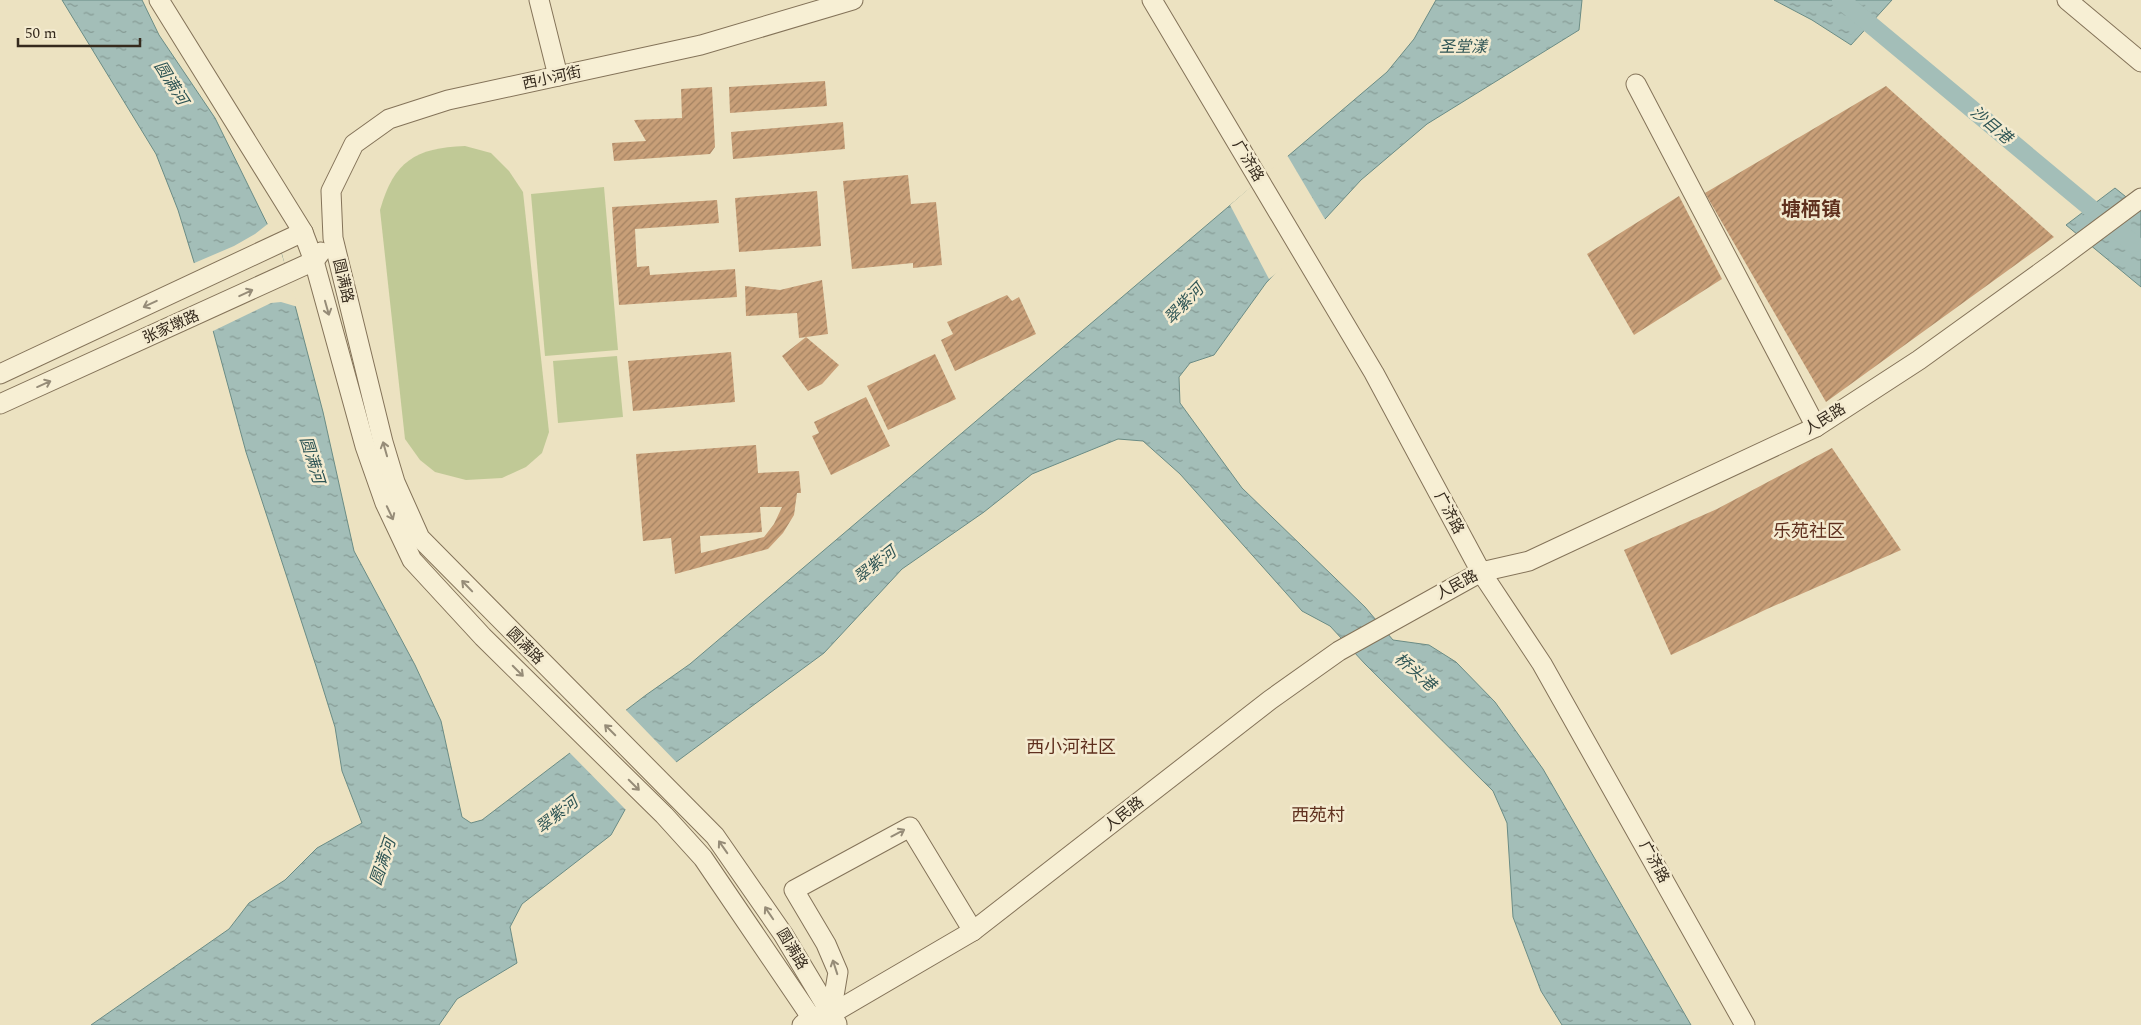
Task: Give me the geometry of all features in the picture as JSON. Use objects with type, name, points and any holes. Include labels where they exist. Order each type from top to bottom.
[{"type":"street","name":"圆满路","points":[[159,0],[303,232],[314,261],[365,446],[385,503],[412,560],[483,637],[664,815],[704,858],[820,1022]]},
{"type":"street","points":[[539,0],[558,76]]},
{"type":"street","name":"西小河街","points":[[333,238],[331,191],[354,144],[389,119],[448,100],[701,45],[853,0]]},
{"type":"street","name":"广济路","points":[[1152,0],[1374,373],[1481,572],[1542,664],[1745,1025]]},
{"type":"street","points":[[2067,0],[2141,62]]},
{"type":"street","points":[[1636,84],[1816,427]]},
{"type":"street","name":"人民路","points":[[820,1022],[973,931],[1270,700],[1339,651],[1481,572],[1530,561],[1816,427],[1919,360],[2139,199]]},
{"type":"street","name":"圆满路","points":[[303,232],[333,238],[383,442],[395,482],[420,538],[715,836],[783,934],[820,1022]]},
{"type":"street","name":"张家墩路","points":[[0,374],[303,232]]},
{"type":"street","name":"张家墩路","points":[[0,404],[314,261],[333,238]]},
{"type":"street","points":[[820,1022],[838,972],[826,944],[794,890],[910,827],[973,931]]},
{"type":"green space","points":[[465,146],[491,153],[509,171],[523,192],[549,432],[542,453],[526,467],[502,478],[466,480],[435,472],[420,460],[405,439],[380,210],[392,180],[409,160],[433,150]]},
{"type":"green space","points":[[604,187],[618,350],[545,356],[531,194]]},
{"type":"green space","points":[[617,356],[623,417],[558,423],[553,361]]},
{"type":"water","points":[[62,0],[142,0],[159,35],[215,118],[281,252],[323,412],[354,551],[415,665],[441,721],[462,817],[471,823],[482,820],[646,695],[690,664],[1387,72],[1414,39],[1436,0],[1582,0],[1579,30],[1427,124],[1361,180],[1266,283],[1214,355],[1190,363],[1179,377],[1180,403],[1242,488],[1365,607],[1393,640],[1429,645],[1456,662],[1495,702],[1543,769],[1691,1025],[1562,1025],[1541,991],[1513,917],[1507,823],[1493,791],[1365,664],[1330,626],[1302,611],[1180,474],[1143,441],[1118,439],[1032,474],[984,512],[902,569],[824,653],[645,785],[626,808],[611,835],[522,904],[510,927],[517,963],[457,999],[439,1025],[91,1025],[229,929],[249,903],[285,880],[317,848],[362,823],[342,771],[335,727],[246,452],[198,275],[178,210],[156,154]]},
{"type":"water","points":[[1774,0],[1892,0],[1851,45],[1812,20]]},
{"type":"water","points":[[2115,188],[2141,209],[2141,287],[2066,225]]},
{"type":"pier","points":[[1287,155],[1326,221],[1284,267],[1269,279],[1230,205]]},
{"type":"pier","points":[[269,223],[277,239],[298,307],[281,302],[271,303],[211,332],[192,264],[234,246],[255,234]]},
{"type":"pier","points":[[624,708],[679,765],[647,787],[627,811],[568,751]]},
{"type":"building","points":[[825,81],[827,106],[730,113],[729,87]]},
{"type":"building","points":[[1886,86],[2054,237],[1826,402],[1705,193]]},
{"type":"building","points":[[712,87],[715,147],[710,154],[614,161],[612,143],[646,141],[634,120],[682,118],[681,89]]},
{"type":"building","points":[[843,122],[845,149],[733,159],[731,132]]},
{"type":"building","points":[[908,175],[911,204],[936,202],[942,265],[913,268],[913,263],[852,269],[843,181]]},
{"type":"building","points":[[817,191],[821,246],[739,252],[735,198]]},
{"type":"building","points":[[1679,196],[1722,279],[1634,335],[1587,254]]},
{"type":"building","points":[[717,200],[719,223],[635,229],[637,267],[649,266],[650,275],[735,269],[737,297],[619,305],[612,207]]},
{"type":"building","points":[[822,280],[828,334],[799,338],[797,313],[746,316],[745,286],[780,290]]},
{"type":"building","points":[[1007,295],[1012,301],[1019,297],[1036,334],[955,371],[941,340],[953,334],[947,322]]},
{"type":"building","points":[[806,337],[839,365],[822,384],[808,391],[782,356]]},
{"type":"building","points":[[731,352],[735,402],[633,411],[628,361]]},
{"type":"building","points":[[935,354],[956,399],[888,430],[867,386]]},
{"type":"building","points":[[866,397],[890,446],[831,475],[812,436],[819,433],[814,422]]},
{"type":"building","points":[[756,445],[758,473],[799,471],[801,493],[797,493],[794,515],[783,533],[768,549],[675,574],[671,538],[643,541],[636,454]],"holes":[[[760,507],[782,507],[774,524],[764,537],[701,553],[700,536],[762,532]]]},
{"type":"building","points":[[1832,448],[1901,550],[1767,609],[1671,655],[1624,550],[1717,509]]},
{"type":"waterway","name":"沙目港","points":[[1841,0],[2141,250]]},
{"type":"district","name":"塘栖镇","points":[[1811,210]]},
{"type":"district","name":"乐苑社区","points":[[1809,531]]},
{"type":"district","name":"西小河社区","points":[[1071,747]]},
{"type":"district","name":"西苑村","points":[[1318,815]]},
{"type":"water label","name":"圣堂漾","points":[[1463,47]]},
{"type":"water label","name":"圆满河","points":[[171,83]]},
{"type":"water label","name":"翠紫河","points":[[1184,304]]},
{"type":"water label","name":"圆满河","points":[[312,460]]},
{"type":"water label","name":"翠紫河","points":[[875,565]]},
{"type":"water label","name":"桥头港","points":[[1415,672]]},
{"type":"water label","name":"翠紫河","points":[[557,815]]},
{"type":"water label","name":"圆满河","points":[[383,862]]}]
